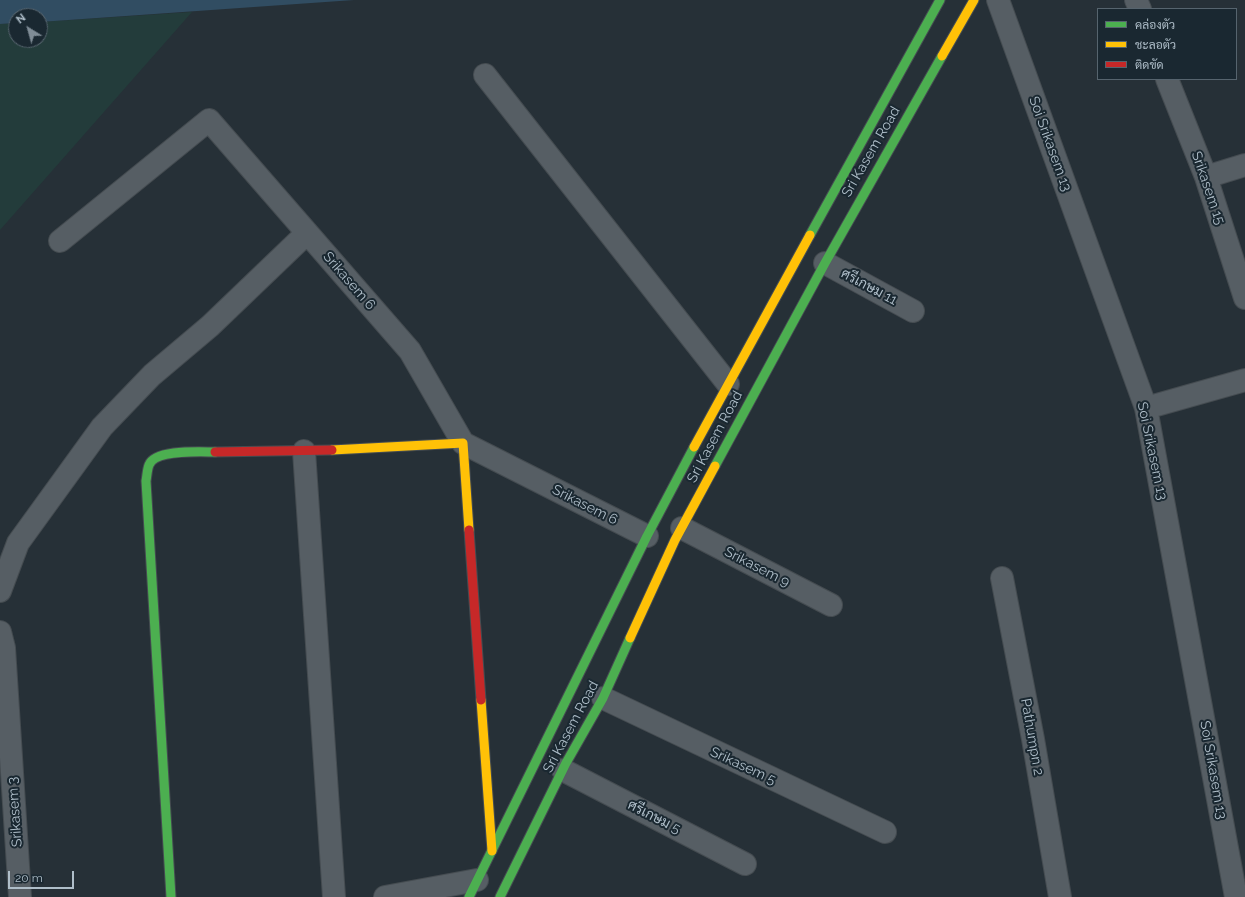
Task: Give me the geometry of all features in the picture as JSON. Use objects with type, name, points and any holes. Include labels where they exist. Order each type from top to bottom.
[{"type":"main road","name":"Sri Kasem Road","points":[[473,889],[647,536],[728,384],[940,0]]},
{"type":"main road","name":"Sri Kasem Road","points":[[500,897],[562,770],[603,698],[682,528],[825,263],[974,0]]},
{"type":"main road","points":[[171,897],[150,519],[146,481],[149,464],[157,457],[188,452],[304,451],[463,443],[492,851]]},
{"type":"street","name":"Soi Srikasem 13","points":[[998,0],[1146,408],[1236,897]]},
{"type":"street","points":[[485,74],[728,384]]},
{"type":"street","name":"Srikasem 15","points":[[1167,80],[1206,177],[1245,298]]},
{"type":"street","name":"Srikasem 6","points":[[60,241],[210,120],[410,351],[463,443],[647,536]]},
{"type":"street","points":[[1206,177],[1245,165]]},
{"type":"street","points":[[0,591],[18,543],[102,426],[152,375],[210,326],[307,233]]},
{"type":"street","name":"ศรีเกษม 11","points":[[825,263],[913,311]]},
{"type":"street","points":[[1146,408],[1245,380]]},
{"type":"street","points":[[304,451],[334,897]]},
{"type":"street","name":"Srikasem 9","points":[[682,528],[831,605]]},
{"type":"street","name":"Pathumpn 2","points":[[1002,578],[1033,739],[1060,897]]},
{"type":"street","name":"Srikasem 3","points":[[0,632],[4,656],[20,897]]},
{"type":"street","name":"Srikasem 5","points":[[603,698],[885,832]]},
{"type":"street","name":"ศรีเกษม 5","points":[[562,770],[745,864]]},
{"type":"street","points":[[385,897],[473,889]]},
{"type":"green space","points":[[192,12],[0,230],[0,24],[8,24],[8,48],[48,48],[48,21]]},
{"type":"water","points":[[0,0],[354,0],[48,21],[48,8],[8,8],[8,24],[0,24]]},
{"type":"traffic: fast","points":[[810,235],[940,0]]},
{"type":"traffic: fast","points":[[715,466],[825,263],[942,56]]},
{"type":"traffic: fast","points":[[469,897],[647,536],[694,447]]},
{"type":"traffic: fast","points":[[171,897],[146,481],[149,465],[153,460],[160,456],[179,452],[215,452]]},
{"type":"traffic: fast","points":[[500,897],[566,763],[603,698],[630,638]]},
{"type":"traffic: slow","points":[[942,56],[974,0]]},
{"type":"traffic: slow","points":[[694,447],[810,235]]},
{"type":"traffic: slow","points":[[332,450],[463,443],[469,530]]},
{"type":"traffic: slow","points":[[630,638],[675,540],[715,466]]},
{"type":"traffic: slow","points":[[481,700],[492,851]]},
{"type":"traffic: jam","points":[[215,452],[332,450]]},
{"type":"traffic: jam","points":[[469,530],[481,700]]}]
